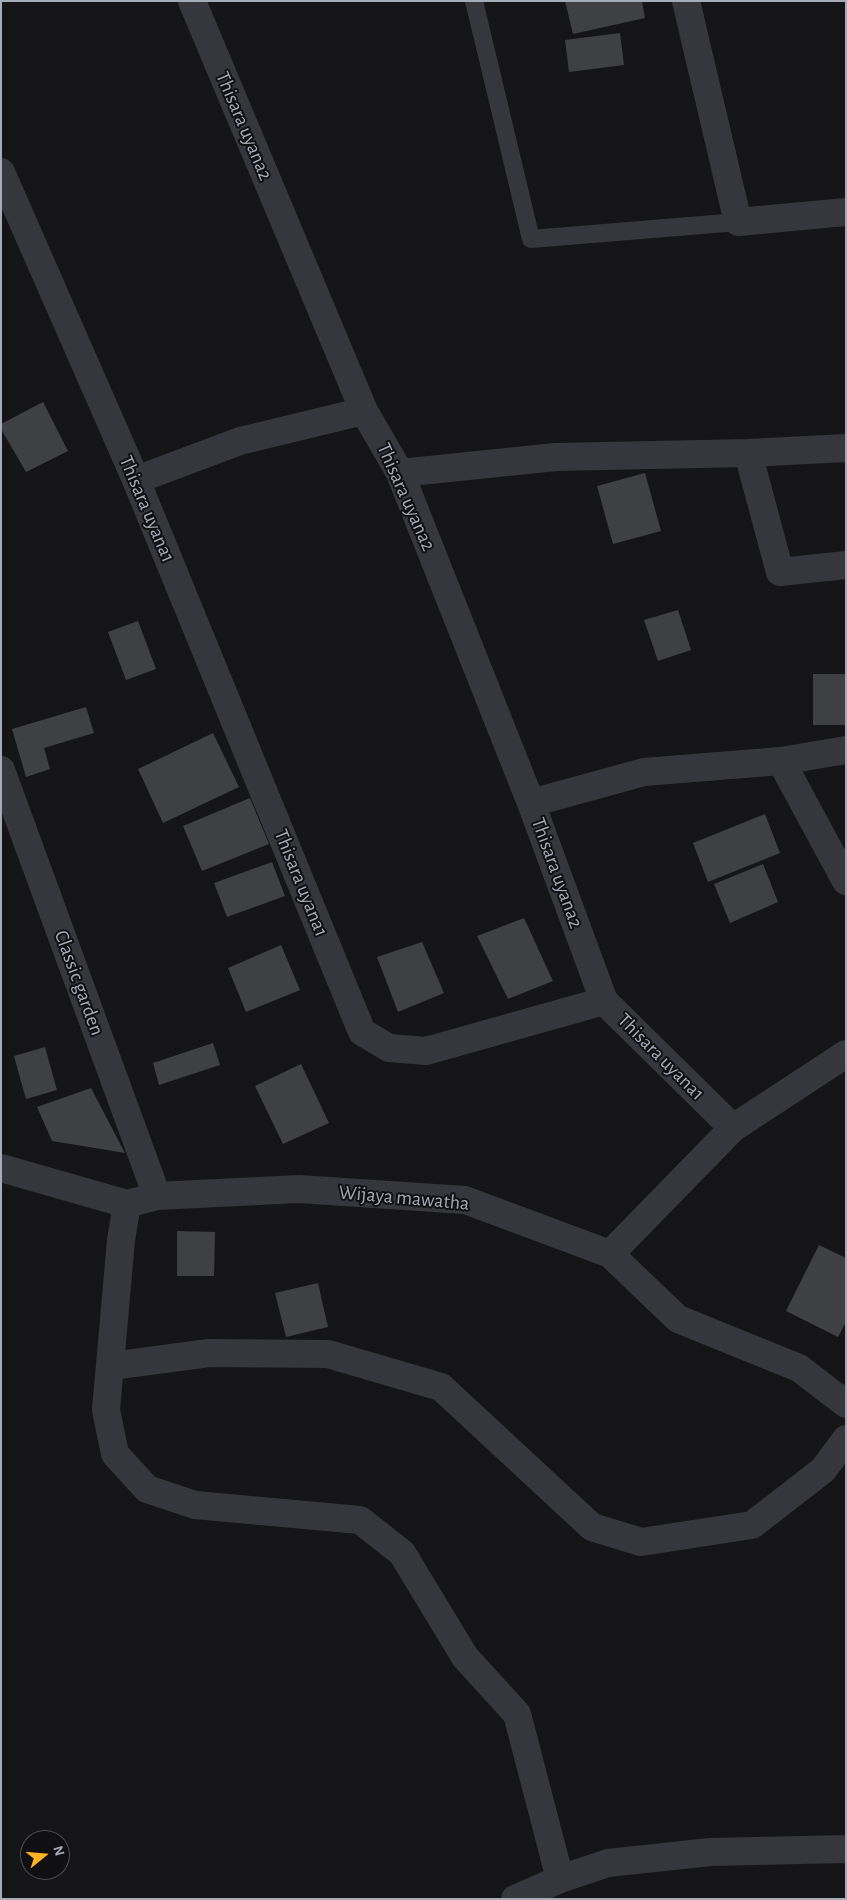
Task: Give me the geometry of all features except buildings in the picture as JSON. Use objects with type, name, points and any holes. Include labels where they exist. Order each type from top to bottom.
[{"type":"street","name":"Thisara uyana2","points":[[192,1],[364,410],[400,473],[530,803],[604,1001]]},
{"type":"street","points":[[686,1],[738,222],[846,212]]},
{"type":"street","name":"Thisara uyana1","points":[[1,172],[136,480],[362,1032],[389,1048],[426,1051],[604,1001],[733,1128]]},
{"type":"street","points":[[136,480],[240,441],[364,410]]},
{"type":"street","points":[[400,473],[556,457],[748,453],[846,448]]},
{"type":"street","points":[[748,453],[780,572],[846,565]]},
{"type":"street","points":[[530,803],[644,772],[781,761],[846,750]]},
{"type":"street","points":[[781,761],[846,881]]},
{"type":"street","name":"Classic garden","points":[[1,770],[157,1196]]},
{"type":"street","points":[[610,1254],[733,1128],[846,1054]]},
{"type":"street","points":[[1,1168],[127,1204],[121,1240],[106,1410],[116,1454],[147,1489],[195,1505],[360,1520],[402,1553],[465,1656],[517,1714],[560,1879]]},
{"type":"street","name":"Wijaya mawatha","points":[[127,1204],[157,1196],[299,1189],[465,1200],[610,1254],[678,1319],[799,1368],[846,1404]]},
{"type":"street","points":[[111,1366],[209,1353],[328,1354],[441,1387],[592,1526],[641,1542],[752,1526],[823,1470],[846,1439]]},
{"type":"street","points":[[516,1899],[560,1879],[608,1863],[710,1852],[846,1849]]},
{"type":"lane","points":[[474,1],[531,239],[738,222]]}]
